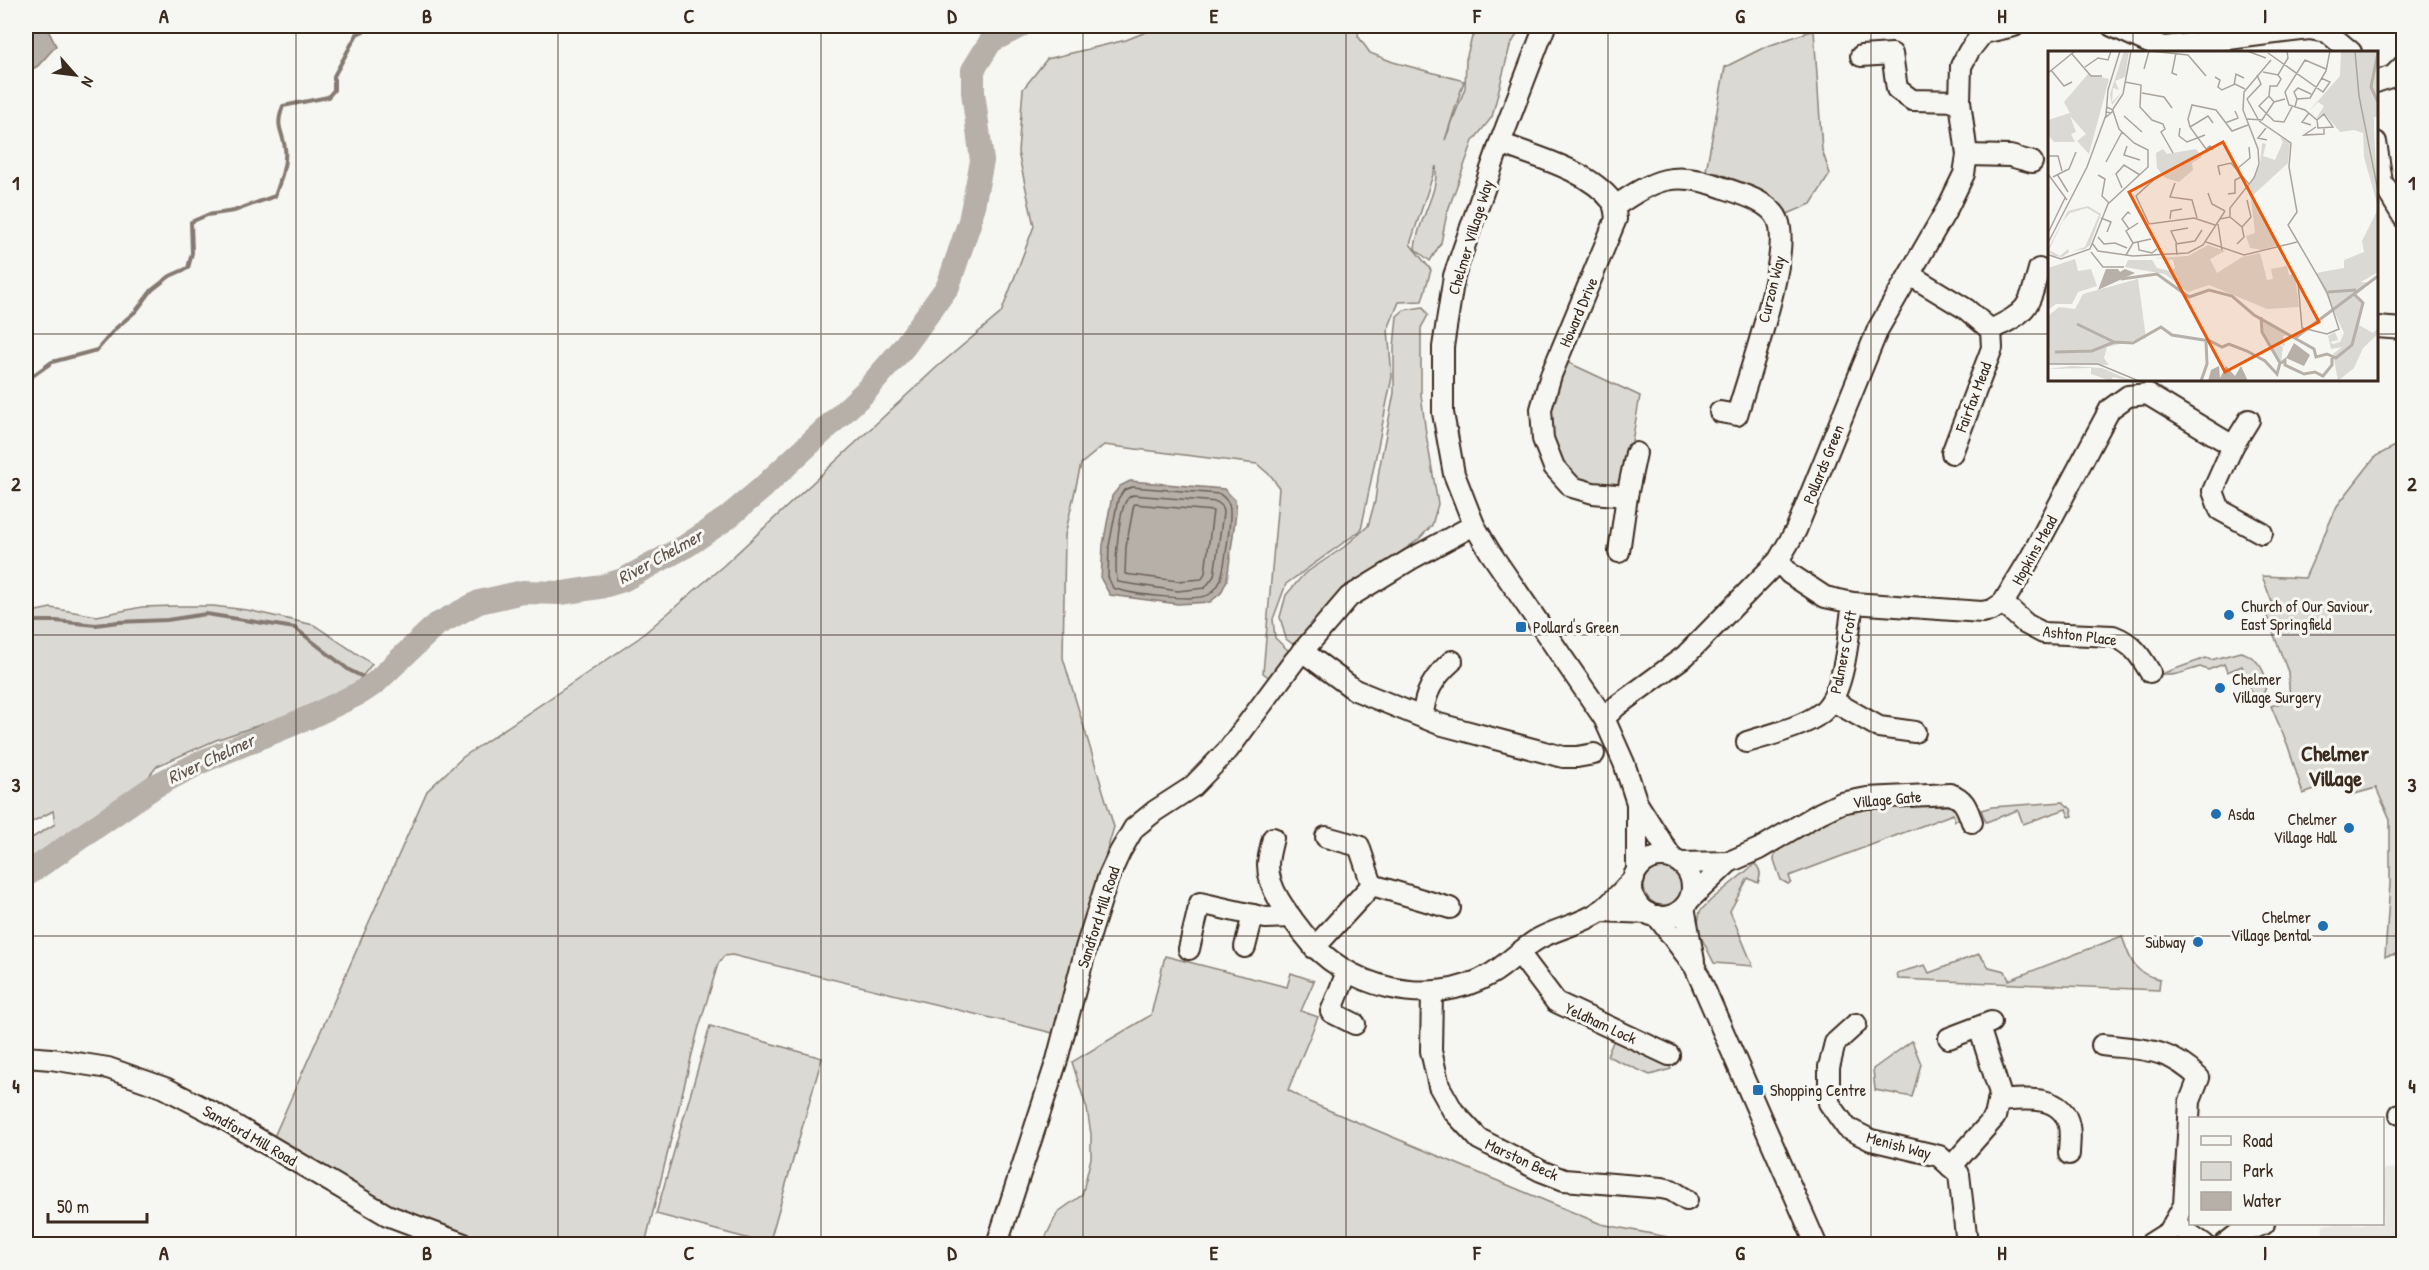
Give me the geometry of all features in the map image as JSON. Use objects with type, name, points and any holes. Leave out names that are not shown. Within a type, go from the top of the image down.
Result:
[{"type":"street","name":"Chelmer Village Way","points":[[1545,26],[1500,143],[1454,276],[1443,347],[1443,413],[1454,474],[1474,525],[1604,718],[1624,763],[1638,803],[1692,880],[1687,903],[1695,967]]},
{"type":"street","name":"Pollards Green","points":[[1604,718],[1684,656],[1778,561],[1796,530],[1878,329],[1958,189],[1964,174],[1967,155],[1960,101],[1961,66],[1983,33],[2014,26]]},
{"type":"street","points":[[2112,26],[2147,42],[2165,47],[2202,48],[2310,29],[2327,32],[2350,51]]},
{"type":"street","points":[[1861,56],[1892,54],[1897,89],[1912,100],[1960,101]]},
{"type":"street","points":[[2378,81],[2393,76],[2403,65]]},
{"type":"street","points":[[1500,143],[1569,169],[1593,184],[1613,202],[1614,207]]},
{"type":"street","points":[[1967,155],[2010,156],[2032,162]]},
{"type":"street","points":[[2378,155],[2382,182],[2403,218]]},
{"type":"street","name":"Curzon Way","points":[[1614,207],[1641,189],[1668,178],[1695,178],[1760,201],[1778,218],[1782,242],[1779,269],[1737,415],[1720,412]]},
{"type":"street","name":"Howard Drive","points":[[1614,207],[1616,219],[1551,375],[1541,409],[1543,439],[1554,467],[1572,487],[1593,493],[1627,496]]},
{"type":"street","points":[[1910,275],[1966,309],[1991,330],[2020,315],[2031,299],[2039,269]]},
{"type":"street","points":[[2378,327],[2403,329]]},
{"type":"street","name":"Fairfax Mead","points":[[1952,453],[1992,348],[1991,330]]},
{"type":"street","name":"Hopkins Mead","points":[[1778,561],[1790,574],[1825,597],[1853,603],[1982,612],[1992,610],[2003,603],[2031,557],[2110,409],[2140,387],[2147,394],[2233,446]]},
{"type":"street","points":[[2249,420],[2233,446],[2213,490],[2220,510],[2262,533]]},
{"type":"street","points":[[1619,552],[1636,453]]},
{"type":"street","name":"Sandford Mill Road","points":[[997,1245],[1057,1060],[1108,878],[1134,828],[1155,810],[1192,787],[1228,750],[1302,651],[1349,597],[1411,559],[1474,525]]},
{"type":"street","name":"Palmers Croft","points":[[1748,742],[1820,714],[1833,701],[1846,651],[1853,603]]},
{"type":"street","name":"Ashton Place","points":[[2003,603],[2026,624],[2043,633],[2114,636],[2123,639],[2140,654],[2151,672]]},
{"type":"street","points":[[1302,651],[1355,690],[1439,724],[1563,757],[1594,754]]},
{"type":"street","points":[[1423,717],[1426,696],[1436,675],[1452,661]]},
{"type":"street","name":"Palmers Croft","points":[[1833,701],[1879,727],[1915,732]]},
{"type":"street","name":"Village Gate","points":[[1687,903],[1729,862],[1759,849],[1841,803],[1867,798],[1950,794],[1965,802],[1972,822]]},
{"type":"street","name":"Chelmer Village Way","points":[[1638,803],[1635,898],[1640,907],[1652,914],[1695,967],[1816,1245]]},
{"type":"street","points":[[1326,837],[1359,846],[1372,885]]},
{"type":"street","points":[[1273,838],[1268,865],[1273,888],[1314,948],[1347,972],[1375,984],[1432,992],[1463,986],[1491,974],[1538,939],[1600,911],[1653,858],[1677,861]]},
{"type":"street","name":"Village Gate","points":[[1677,861],[1729,862]]},
{"type":"street","points":[[1372,885],[1450,908]]},
{"type":"street","points":[[1314,948],[1372,885]]},
{"type":"street","points":[[1189,949],[1200,903],[1266,918],[1291,917]]},
{"type":"street","points":[[1600,911],[1676,913],[1687,903]]},
{"type":"street","points":[[1245,947],[1253,915]]},
{"type":"street","name":"Yeldham Lock","points":[[1519,953],[1556,1002],[1670,1055]]},
{"type":"street","points":[[1347,972],[1330,1012],[1355,1024]]},
{"type":"street","name":"Marston Beck","points":[[1432,992],[1431,1051],[1439,1086],[1453,1111],[1479,1139],[1541,1171],[1564,1180],[1662,1188],[1671,1190],[1687,1200]]},
{"type":"street","name":"Menish Way","points":[[1856,1024],[1835,1043],[1828,1067],[1829,1103],[1847,1128],[1871,1140],[1939,1156],[1959,1174],[1967,1245]]},
{"type":"street","points":[[1949,1038],[1985,1024],[1992,1065],[2000,1093],[1995,1117],[1951,1167]]},
{"type":"street","points":[[2102,1045],[2161,1052],[2184,1063],[2199,1078],[2190,1101],[2189,1117]]},
{"type":"street","name":"Sandford Mill Road","points":[[26,1057],[108,1068],[165,1088],[219,1116],[387,1215],[464,1245]]},
{"type":"street","points":[[1998,1101],[2046,1100],[2060,1109],[2070,1125],[2069,1154]]},
{"type":"street","points":[[2150,1245],[2169,1232],[2184,1205],[2189,1118]]},
{"type":"street","points":[[2174,1224],[2204,1245]]},
{"type":"street","points":[[2225,1245],[2239,1233],[2261,1225]]},
{"type":"shaded area","points":[[2403,1168],[2403,1244],[2322,1244],[2323,1225],[2384,1225],[2384,1169]]},
{"type":"green space","points":[[1161,26],[1359,26],[1358,36],[1370,53],[1393,62],[1464,81],[1445,140],[1465,88],[1466,59],[1472,37],[1489,26],[1522,26],[1510,46],[1492,117],[1473,141],[1447,213],[1441,243],[1430,261],[1415,249],[1434,187],[1436,166],[1410,244],[1431,270],[1422,301],[1399,302],[1388,329],[1392,377],[1361,530],[1286,584],[1273,619],[1275,638],[1291,653],[1271,679],[1263,673],[1279,488],[1272,477],[1257,464],[1104,445],[1081,464],[1065,535],[1063,658],[1114,827],[1053,1033],[732,955],[724,956],[718,964],[698,1030],[645,1244],[448,1244],[269,1148],[427,791],[463,757],[639,638],[723,566],[937,367],[1001,313],[1034,226],[1018,152],[1023,89],[1047,59],[1126,40]]},
{"type":"green space","points":[[1814,30],[1822,150],[1830,174],[1811,204],[1785,215],[1763,191],[1718,173],[1705,176],[1725,67],[1765,47]]},
{"type":"green space","points":[[1423,307],[1428,315],[1421,328],[1421,394],[1438,504],[1432,525],[1419,539],[1333,606],[1294,645],[1286,639],[1280,617],[1286,595],[1304,574],[1344,547],[1368,526],[1375,501],[1394,393],[1397,316],[1404,310]]},
{"type":"green space","points":[[1567,362],[1640,396],[1627,470],[1620,490],[1580,481],[1569,472],[1555,447],[1550,420],[1551,405],[1556,386]]},
{"type":"green space","points":[[2403,442],[2404,953],[2385,956],[2390,884],[2390,819],[2376,788],[2351,795],[2346,779],[2303,794],[2288,746],[2271,706],[2290,700],[2288,672],[2266,614],[2275,610],[2262,576],[2305,578],[2337,506],[2376,456]]},
{"type":"green space","points":[[213,606],[247,610],[314,625],[372,664],[348,694],[216,740],[157,766],[147,779],[121,801],[92,820],[42,859],[29,858],[30,839],[55,824],[53,811],[26,825],[26,613],[51,608],[97,616],[142,607]]},
{"type":"green space","points":[[2240,652],[2255,660],[2264,674],[2265,690],[2254,702],[2242,666],[2227,672],[2224,664],[2208,670],[2200,667],[2175,674],[2161,674],[2206,658],[2211,660]]},
{"type":"green space","points":[[2063,802],[2071,809],[2073,816],[2069,817],[2066,809],[2023,824],[2018,810],[1986,822],[1981,810],[1992,807]]},
{"type":"green space","points":[[1878,806],[1949,806],[1955,809],[1959,819],[1955,821],[1953,814],[1789,876],[1791,882],[1788,884],[1781,880],[1774,860],[1775,852],[1823,822],[1848,812]]},
{"type":"green space","points":[[1755,864],[1760,873],[1758,883],[1748,878],[1730,911],[1753,966],[1714,963],[1697,929],[1700,911]]},
{"type":"green space","points":[[1663,867],[1676,873],[1682,886],[1676,899],[1663,905],[1650,899],[1644,886],[1650,873]]},
{"type":"green space","points":[[2122,936],[2130,958],[2138,969],[2151,977],[2160,979],[2159,990],[1898,979],[1897,973],[1925,965],[1929,973],[1979,954],[1989,967],[2005,971],[2009,980]]},
{"type":"green space","points":[[1165,956],[1287,987],[1291,973],[1314,981],[1301,1011],[1318,1017],[1288,1090],[1309,1102],[1601,1224],[1667,1237],[1669,1243],[1045,1244],[1046,1236],[1058,1212],[1082,1195],[1091,1158],[1091,1134],[1087,1109],[1072,1062],[1151,1015]]},
{"type":"green space","points":[[710,1026],[822,1058],[769,1244],[656,1214]]},
{"type":"green space","points":[[1615,1037],[1667,1060],[1671,1069],[1650,1075],[1607,1056]]},
{"type":"green space","points":[[1912,1041],[1921,1064],[1912,1097],[1875,1090],[1873,1069]]},
{"type":"water","points":[[26,26],[46,26],[56,46],[38,66],[26,73]]},
{"type":"water","points":[[1130,481],[1224,489],[1235,500],[1236,513],[1227,580],[1221,593],[1210,602],[1178,604],[1110,595],[1101,579],[1103,545],[1112,496],[1120,486]]},
{"type":"waterway","points":[[26,387],[31,377],[52,362],[97,350],[116,328],[136,311],[152,290],[170,276],[188,268],[192,253],[191,222],[207,215],[234,211],[275,196],[285,160],[285,148],[279,124],[283,106],[328,97],[334,90],[334,76],[357,34],[375,26]]},
{"type":"waterway","name":"River Chelmer","points":[[26,875],[155,786],[201,762],[310,717],[360,693],[375,683],[436,625],[479,602],[523,592],[562,593],[600,587],[623,580],[686,546],[727,518],[759,491],[864,393],[904,347],[948,286],[970,221],[982,161],[973,92],[973,70],[991,41],[1020,26]]},
{"type":"waterway","points":[[26,621],[96,625],[167,620],[206,614],[295,628],[349,670],[375,683]]},
{"type":"place","name":"Church of Our Saviour, East Springfield","points":[[2229,615]]},
{"type":"place","name":"Pollard's Green","points":[[1521,627]]},
{"type":"place","name":"Chelmer Village Surgery","points":[[2220,688]]},
{"type":"place","name":"Asda","points":[[2216,814]]},
{"type":"place","name":"Chelmer Village Hall","points":[[2349,828]]},
{"type":"place","name":"Chelmer Village Dental","points":[[2323,926]]},
{"type":"place","name":"Subway","points":[[2198,942]]},
{"type":"place","name":"Shopping Centre","points":[[1758,1090]]},
{"type":"district","name":"Chelmer Village","points":[[2335,766]]}]
